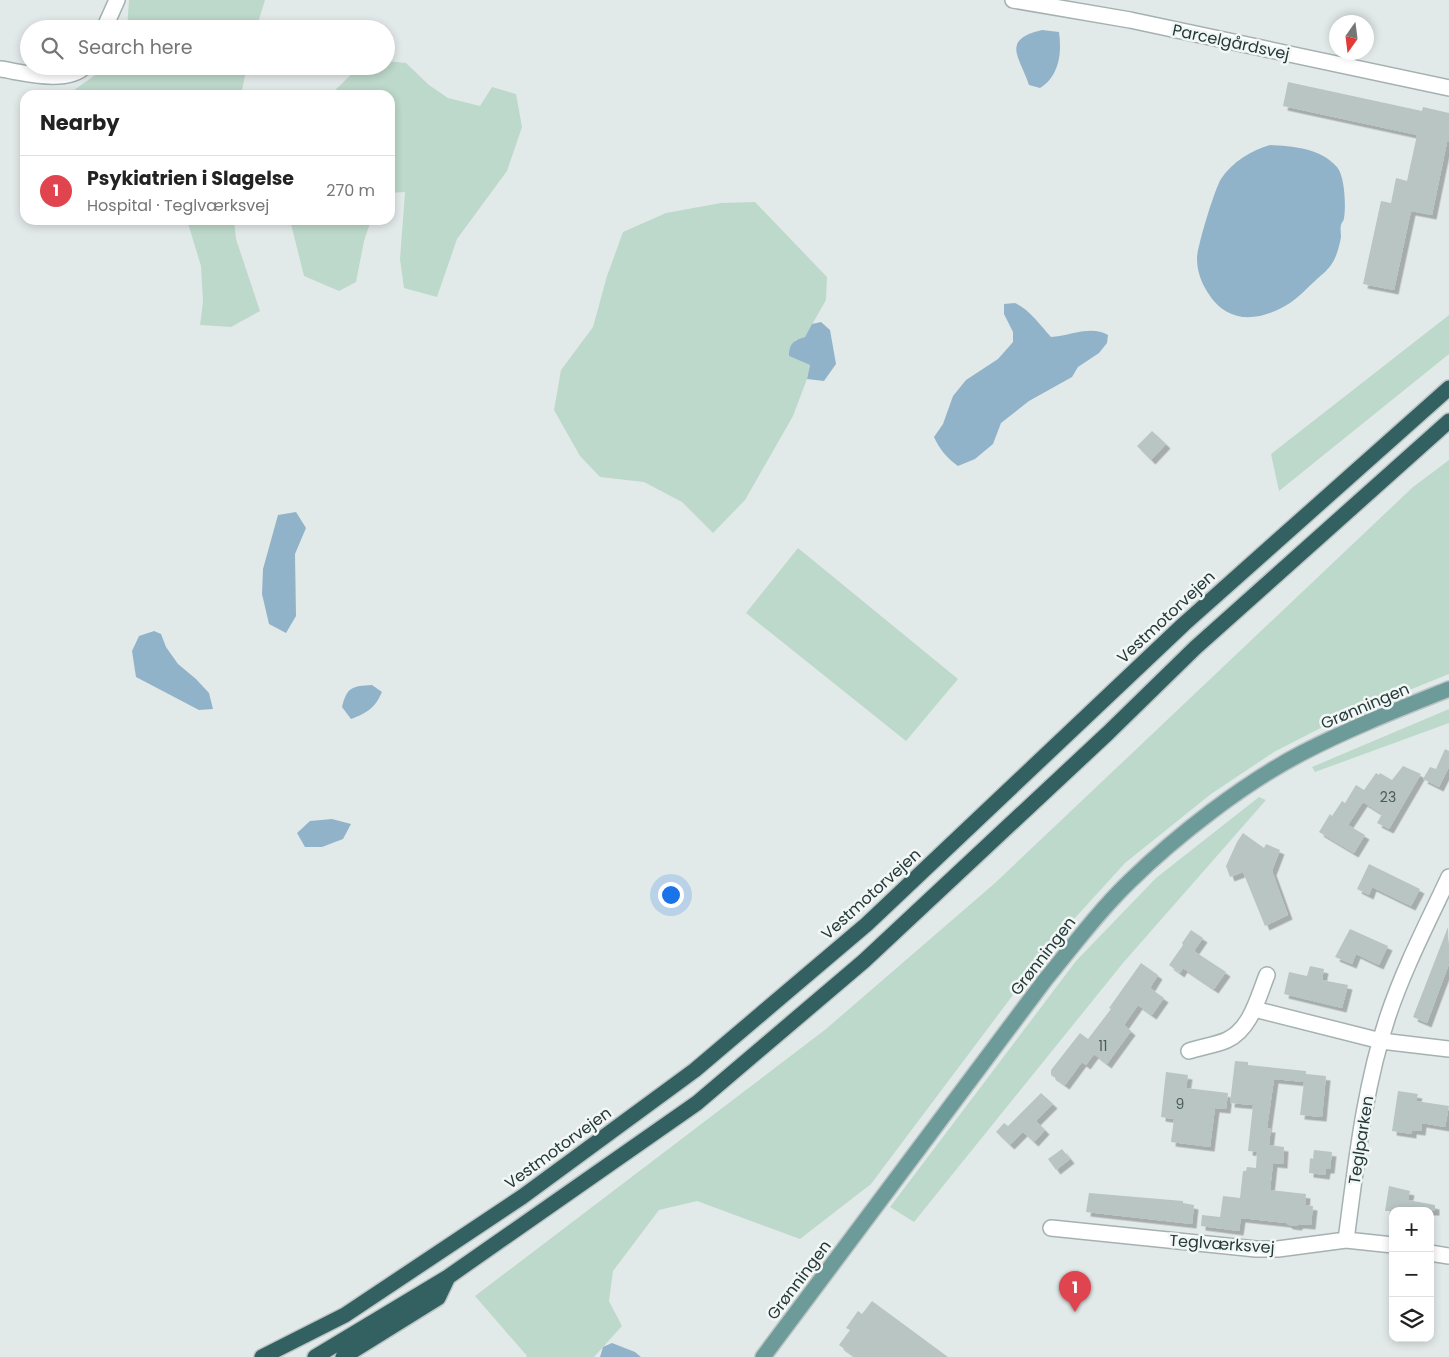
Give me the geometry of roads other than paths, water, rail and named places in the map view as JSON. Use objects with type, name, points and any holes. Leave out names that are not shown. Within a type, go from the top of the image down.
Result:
[{"type":"highway","name":"Vestmotorvejen","points":[[262,1357],[353,1309],[522,1197],[695,1070],[867,924],[1184,624],[1449,388]]},
{"type":"highway","points":[[315,1357],[448,1277],[697,1103],[864,961],[1108,733],[1195,648],[1449,421]]},
{"type":"highway","points":[[343,1357],[438,1298],[448,1277]]},
{"type":"main road","name":"Grønningen","points":[[763,1357],[1045,980],[1080,936],[1128,882],[1177,839],[1238,792],[1301,754],[1364,723],[1449,690]]},
{"type":"street","points":[[108,20],[117,0]]},
{"type":"street","name":"Parcelgårdsvej","points":[[1012,0],[1130,20],[1449,88]]},
{"type":"street","points":[[0,69],[20,72]]},
{"type":"street","points":[[43,75],[67,75]]},
{"type":"street","name":"Teglparken","points":[[1346,1240],[1362,1127],[1388,1015],[1449,876]]},
{"type":"street","points":[[1189,1051],[1228,1040],[1241,1029],[1254,1010],[1267,975]]},
{"type":"street","points":[[1254,1010],[1381,1041],[1449,1049]]},
{"type":"street","name":"Teglværksvej","points":[[1051,1228],[1256,1249],[1278,1249],[1346,1240],[1389,1245]]},
{"type":"street","points":[[1434,1253],[1449,1256]]},
{"type":"water","points":[[1042,30],[1059,32],[1060,48],[1055,71],[1040,88],[1029,85],[1016,51],[1017,44],[1021,39]]},
{"type":"water","points":[[1270,145],[1306,149],[1323,156],[1337,167],[1343,184],[1345,199],[1344,218],[1341,225],[1338,251],[1333,262],[1325,271],[1290,303],[1267,314],[1245,317],[1225,311],[1216,303],[1201,281],[1197,258],[1203,231],[1221,179],[1231,167],[1243,158],[1256,150]]},
{"type":"water","points":[[1015,303],[1030,314],[1051,337],[1095,331],[1108,335],[1107,343],[1099,353],[1078,367],[1072,377],[1029,401],[1001,423],[993,444],[975,459],[958,466],[944,453],[934,437],[943,424],[953,396],[966,380],[998,359],[1013,342],[1013,332],[1004,314],[1004,304]]},
{"type":"water","points":[[821,322],[830,330],[836,364],[824,381],[807,379],[810,365],[789,356],[792,343],[805,337],[812,324]]},
{"type":"water","points":[[296,512],[306,528],[295,554],[296,616],[286,633],[269,624],[262,594],[263,569],[278,515]]},
{"type":"water","points":[[154,631],[161,634],[166,647],[178,664],[209,693],[213,709],[199,710],[136,677],[132,651],[139,636]]},
{"type":"water","points":[[372,685],[382,692],[379,698],[370,709],[351,719],[342,707],[346,695],[355,687]]},
{"type":"water","points":[[332,819],[351,824],[343,839],[322,847],[305,847],[297,833],[310,821]]},
{"type":"water","points":[[612,1343],[635,1352],[641,1357],[600,1357],[603,1347]]},
{"type":"place","name":"Psykiatrien i Slagelse","points":[[1075,1312]]}]
